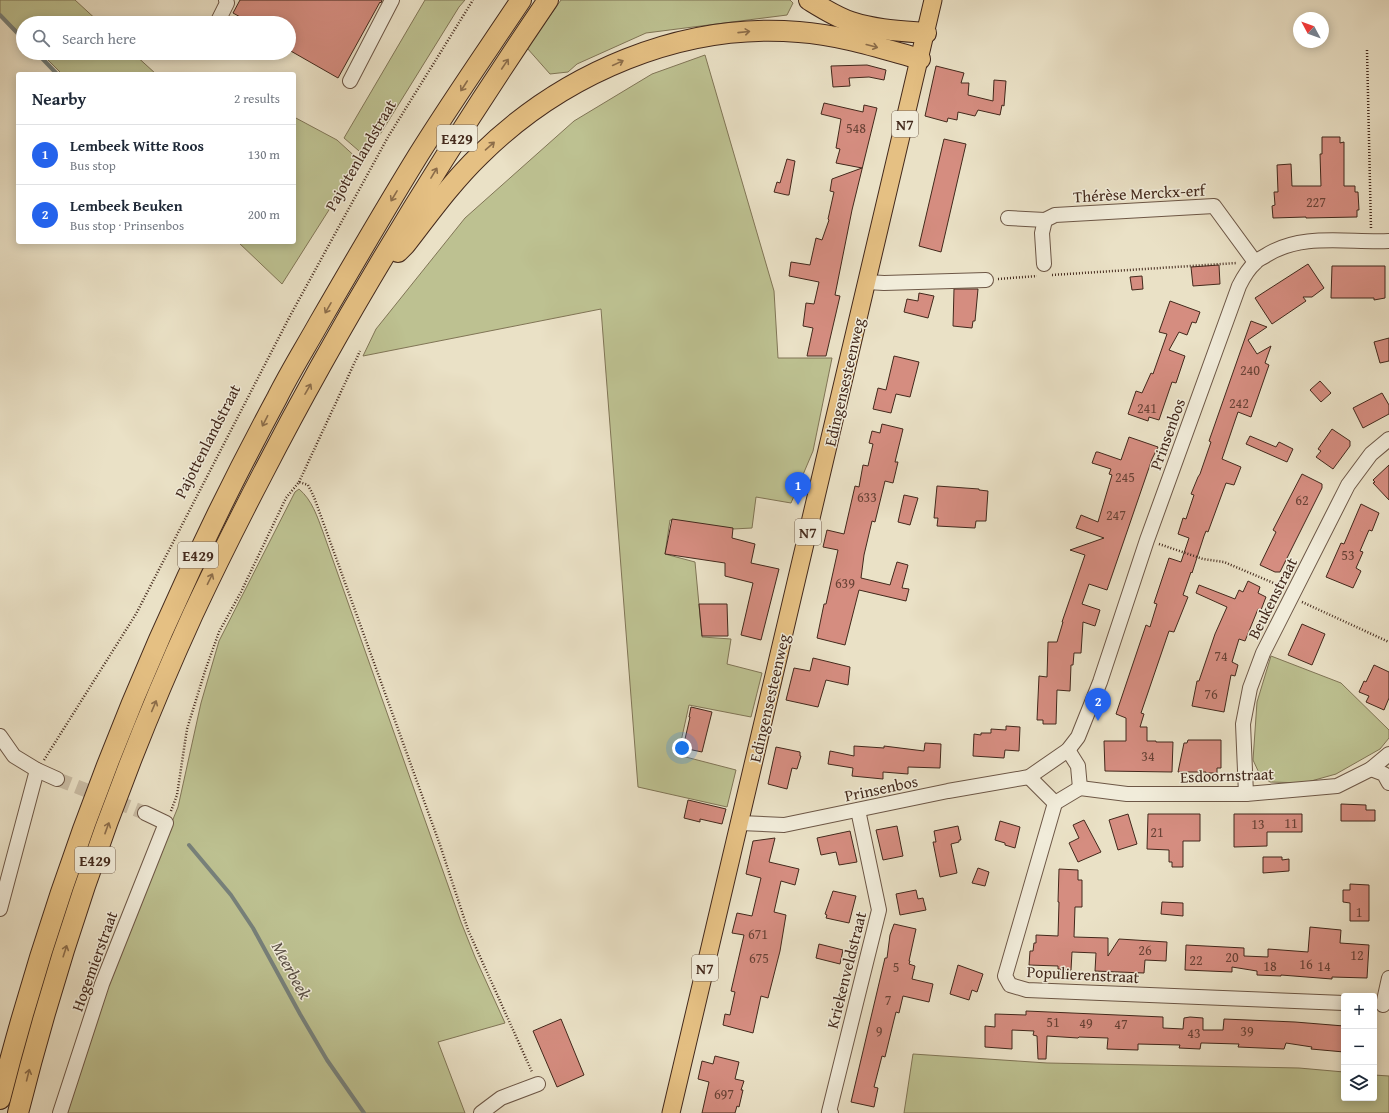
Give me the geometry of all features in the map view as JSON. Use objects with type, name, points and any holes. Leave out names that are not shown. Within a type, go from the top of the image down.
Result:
[{"type":"highway","name":"E429","points":[[0,1099],[14,1044],[74,855],[131,707],[175,605],[218,513],[277,397],[352,265],[420,152],[521,0]]},
{"type":"highway","name":"E429","points":[[18,1113],[59,969],[92,866],[148,720],[193,614],[237,523],[296,409],[371,278],[441,162],[548,0]]},
{"type":"highway","points":[[809,0],[851,22],[885,29],[926,33]]},
{"type":"highway","points":[[371,278],[405,245],[443,196],[480,155],[517,122],[548,100],[583,79],[629,58],[661,46],[708,36],[758,31],[799,32],[844,38],[920,59]]},
{"type":"main road","name":"Edingensesteenweg","points":[[671,1113],[933,0]]},
{"type":"street","points":[[220,16],[227,3],[226,0]]},
{"type":"street","points":[[350,81],[392,0]]},
{"type":"street","name":"Thérèse Merckx-erf","points":[[1008,218],[1046,220],[1055,215],[1214,206],[1255,262]]},
{"type":"street","points":[[1042,272],[1042,233],[1046,220]]},
{"type":"street","name":"Prinsenbos","points":[[740,823],[784,825],[955,790],[1028,777],[1068,750],[1078,737],[1100,682],[1147,540],[1239,286],[1255,262],[1283,247],[1315,241],[1371,242],[1389,240]]},
{"type":"street","points":[[867,282],[884,283],[986,280]]},
{"type":"street","name":"Beukenstraat","points":[[1246,794],[1243,724],[1250,688],[1263,653],[1348,485],[1371,454],[1389,439]]},
{"type":"street","points":[[0,736],[14,756],[37,770],[57,779]]},
{"type":"street","points":[[1028,777],[1055,803],[1080,788],[1078,766],[1068,750]]},
{"type":"street","name":"Esdoornstraat","points":[[1080,788],[1127,794],[1246,794],[1337,786],[1372,769],[1389,754]]},
{"type":"street","points":[[1372,769],[1384,774],[1389,783]]},
{"type":"street","points":[[0,909],[37,770]]},
{"type":"street","name":"Populierenstraat","points":[[1055,803],[1006,976],[1010,985],[1027,990],[1341,1003]]},
{"type":"street","name":"Kriekenveldstraat","points":[[831,1113],[829,1112],[879,910],[858,810]]},
{"type":"street","points":[[145,813],[166,823]]},
{"type":"street","name":"Hogemierstraat","points":[[60,1113],[102,984],[166,823]]},
{"type":"street","points":[[1382,1005],[1389,978]]},
{"type":"street","points":[[481,1113],[501,1098],[538,1084]]},
{"type":"path","name":"Pajottenlandstraat","points":[[37,770],[136,614],[290,316],[388,137],[472,0]]},
{"type":"path","points":[[1367,50],[1371,242]]},
{"type":"path","points":[[986,280],[1042,272],[1255,262]]},
{"type":"path","points":[[166,823],[177,795],[187,729],[219,632],[241,592],[286,498],[299,482],[360,351]]},
{"type":"path","points":[[299,482],[308,485],[314,497],[440,845],[468,930],[538,1084]]},
{"type":"path","points":[[1147,540],[1203,559],[1224,562],[1389,642]]},
{"type":"green space","points":[[0,0],[75,0],[92,16],[16,16],[16,29],[0,14]]},
{"type":"green space","points":[[425,0],[465,0],[459,7],[366,157],[344,138]]},
{"type":"green space","points":[[561,0],[790,0],[793,3],[787,15],[646,33],[577,64],[568,72],[550,74],[527,48]]},
{"type":"green space","points":[[705,55],[774,291],[778,358],[832,358],[813,451],[791,503],[756,497],[752,528],[733,529],[670,520],[665,554],[695,562],[702,637],[731,639],[727,664],[762,673],[751,717],[689,705],[678,755],[736,770],[727,807],[638,787],[601,309],[363,356],[376,329],[465,218],[574,121],[652,74]]},
{"type":"green space","points":[[48,60],[141,60],[154,72],[60,72]]},
{"type":"green space","points":[[296,118],[337,140],[360,161],[282,284],[240,244],[296,244]]},
{"type":"green space","points":[[299,489],[311,503],[319,520],[461,922],[505,1023],[438,1042],[465,1113],[67,1113],[113,967],[178,807],[201,703],[219,641],[295,492]]},
{"type":"green space","points":[[1271,656],[1341,683],[1389,730],[1389,738],[1380,749],[1336,774],[1304,783],[1270,782],[1260,775],[1253,760],[1257,702]]},
{"type":"green space","points":[[913,1054],[1047,1063],[1299,1068],[1341,1072],[1341,1101],[1377,1101],[1377,1075],[1389,1076],[1389,1113],[904,1113]]},
{"type":"building","points":[[240,0],[382,0],[338,78],[296,54],[296,16],[238,16],[233,13]]},
{"type":"building","points":[[867,65],[886,70],[884,80],[869,77],[849,78],[850,86],[833,87],[831,66]]},
{"type":"building","points":[[936,66],[964,73],[961,83],[969,83],[968,95],[993,101],[994,80],[1006,81],[1004,106],[1002,105],[1000,115],[978,110],[975,116],[958,112],[957,120],[948,118],[947,122],[925,116]]},
{"type":"building","points":[[824,103],[863,112],[864,105],[877,108],[852,210],[835,295],[840,296],[826,356],[807,356],[813,328],[803,326],[806,303],[814,304],[819,282],[789,276],[791,262],[810,265],[816,238],[822,240],[829,220],[834,192],[830,191],[832,179],[862,168],[836,163],[840,149],[836,148],[841,119],[821,114]]},
{"type":"building","points":[[1322,137],[1340,137],[1340,143],[1344,142],[1344,186],[1355,186],[1355,192],[1358,192],[1359,210],[1357,210],[1357,217],[1273,218],[1272,206],[1275,205],[1274,192],[1278,192],[1277,165],[1291,164],[1292,186],[1321,186],[1320,154],[1322,154]]},
{"type":"building","points":[[944,139],[966,144],[941,252],[919,246]]},
{"type":"building","points":[[787,159],[795,161],[789,195],[774,192],[777,182],[780,183]]},
{"type":"building","points":[[1308,264],[1324,288],[1312,297],[1303,297],[1306,301],[1272,324],[1255,298]]},
{"type":"building","points":[[1219,265],[1220,284],[1193,286],[1191,267]]},
{"type":"building","points":[[1332,266],[1385,266],[1385,298],[1374,300],[1374,298],[1331,298]]},
{"type":"building","points":[[1142,276],[1143,289],[1132,290],[1130,277]]},
{"type":"building","points":[[954,289],[978,289],[975,321],[973,321],[972,328],[953,326]]},
{"type":"building","points":[[919,293],[934,296],[928,318],[904,312],[907,299],[918,301]]},
{"type":"building","points":[[1170,301],[1200,312],[1196,323],[1192,322],[1187,335],[1179,332],[1169,350],[1185,356],[1176,383],[1172,382],[1159,420],[1149,417],[1148,421],[1128,414],[1136,391],[1142,393],[1151,373],[1153,374],[1167,334],[1159,332]]},
{"type":"building","points":[[1251,321],[1267,327],[1248,340],[1257,354],[1271,346],[1265,363],[1269,365],[1251,417],[1238,412],[1222,459],[1241,467],[1234,485],[1226,483],[1208,532],[1206,531],[1183,595],[1188,597],[1174,632],[1169,631],[1141,713],[1144,714],[1140,727],[1147,727],[1147,741],[1173,742],[1172,772],[1105,771],[1104,741],[1126,741],[1126,718],[1116,714],[1146,625],[1150,627],[1157,604],[1154,603],[1169,558],[1181,562],[1189,538],[1178,534],[1183,518],[1186,519],[1194,495],[1191,494],[1200,474],[1211,442],[1209,441]]},
{"type":"building","points":[[1389,338],[1389,361],[1380,363],[1374,342]]},
{"type":"building","points":[[894,356],[919,362],[910,397],[896,394],[891,413],[873,409],[878,388],[886,390]]},
{"type":"building","points":[[1320,381],[1331,393],[1321,402],[1310,390]]},
{"type":"building","points":[[1382,393],[1389,405],[1389,414],[1363,428],[1353,408]]},
{"type":"building","points":[[882,424],[903,429],[895,462],[898,462],[893,483],[885,481],[875,522],[872,521],[864,555],[861,578],[890,585],[897,562],[908,565],[902,588],[909,589],[906,601],[859,590],[845,645],[817,638],[838,550],[823,547],[827,530],[844,534],[855,486],[859,487],[863,465],[868,466],[873,444],[869,443],[872,431],[880,433]]},
{"type":"building","points":[[1332,429],[1350,441],[1350,446],[1333,469],[1316,457],[1321,451],[1318,449]]},
{"type":"building","points":[[1250,436],[1276,447],[1279,442],[1293,449],[1287,462],[1246,444]]},
{"type":"building","points":[[1129,437],[1158,447],[1152,459],[1107,590],[1089,584],[1082,604],[1100,610],[1095,626],[1083,622],[1081,653],[1074,653],[1073,665],[1071,665],[1070,691],[1057,690],[1056,724],[1043,724],[1043,720],[1037,720],[1039,676],[1047,677],[1048,642],[1057,642],[1062,622],[1085,555],[1070,550],[1104,538],[1076,528],[1081,515],[1098,522],[1112,475],[1109,474],[1111,469],[1092,463],[1096,452],[1121,460]]},
{"type":"building","points":[[1389,465],[1389,500],[1373,483],[1375,482],[1373,480]]},
{"type":"building","points":[[1302,474],[1322,484],[1322,488],[1280,572],[1275,572],[1260,565],[1276,532],[1273,530]]},
{"type":"building","points":[[937,486],[988,491],[986,521],[976,521],[975,528],[937,526],[938,518],[934,518]]},
{"type":"building","points":[[904,495],[918,498],[910,525],[898,522]]},
{"type":"building","points":[[1361,504],[1379,513],[1372,531],[1369,530],[1360,551],[1363,552],[1356,568],[1361,571],[1353,588],[1326,577],[1341,543],[1344,544]]},
{"type":"building","points":[[672,519],[733,528],[732,538],[755,544],[751,563],[779,569],[761,640],[741,635],[753,583],[725,576],[725,563],[665,554]]},
{"type":"building","points":[[1248,581],[1260,587],[1258,593],[1266,597],[1261,610],[1258,609],[1245,641],[1239,639],[1232,662],[1238,665],[1235,676],[1231,675],[1224,712],[1192,706],[1197,681],[1199,681],[1215,634],[1227,607],[1196,593],[1199,585],[1235,599],[1239,590],[1243,592]]},
{"type":"building","points":[[699,604],[727,604],[728,636],[702,636]]},
{"type":"building","points":[[1302,624],[1325,634],[1312,665],[1288,655]]},
{"type":"building","points":[[813,658],[850,667],[848,685],[826,680],[818,707],[786,700],[794,668],[810,671]]},
{"type":"building","points":[[1374,665],[1389,672],[1389,698],[1384,710],[1366,702],[1369,696],[1359,692],[1364,681],[1366,682]]},
{"type":"building","points":[[691,707],[712,712],[702,752],[683,748]]},
{"type":"building","points":[[1006,726],[1020,727],[1019,751],[1005,750],[1004,758],[973,756],[974,734],[981,735],[981,733],[991,733],[991,729],[1006,730]]},
{"type":"building","points":[[1188,740],[1221,740],[1221,768],[1217,768],[1217,773],[1178,772],[1184,743],[1187,743]]},
{"type":"building","points":[[925,743],[941,744],[940,768],[908,767],[908,774],[883,772],[883,779],[852,776],[853,768],[828,764],[830,751],[854,756],[854,746],[884,748],[884,746],[924,751]]},
{"type":"building","points":[[776,747],[800,752],[801,756],[797,769],[792,768],[787,789],[768,784]]},
{"type":"building","points":[[688,800],[726,809],[722,824],[700,819],[700,822],[684,818]]},
{"type":"building","points":[[1341,804],[1366,805],[1366,810],[1375,810],[1375,821],[1341,821]]},
{"type":"building","points":[[1128,814],[1137,844],[1118,850],[1109,820]]},
{"type":"building","points":[[1148,814],[1200,814],[1200,841],[1183,841],[1183,867],[1172,867],[1172,862],[1169,862],[1169,850],[1147,849]]},
{"type":"building","points":[[1234,814],[1302,814],[1302,832],[1267,832],[1267,846],[1234,847]]},
{"type":"building","points":[[1084,820],[1101,852],[1078,862],[1069,843],[1079,838],[1073,825]]},
{"type":"building","points":[[1000,821],[1020,827],[1015,848],[995,840]]},
{"type":"building","points":[[897,826],[903,856],[883,860],[876,830]]},
{"type":"building","points":[[958,826],[961,840],[951,844],[957,873],[940,877],[933,842],[936,842],[934,831]]},
{"type":"building","points":[[850,831],[857,862],[839,865],[836,852],[821,855],[817,838]]},
{"type":"building","points":[[775,838],[769,862],[799,869],[795,885],[781,881],[774,912],[786,915],[780,951],[768,998],[761,996],[753,1033],[723,1025],[725,1014],[730,1015],[735,992],[731,991],[744,935],[732,933],[737,913],[752,916],[761,878],[746,874],[753,841]]},
{"type":"building","points":[[1263,857],[1282,857],[1282,860],[1289,859],[1289,871],[1263,873]]},
{"type":"building","points":[[978,868],[989,872],[985,886],[972,883]]},
{"type":"building","points":[[1059,869],[1078,870],[1078,880],[1082,880],[1082,907],[1075,907],[1074,937],[1108,938],[1108,956],[1119,939],[1167,942],[1166,961],[1145,960],[1144,973],[1095,971],[1096,953],[1072,952],[1071,970],[1058,969],[1058,966],[1029,965],[1030,951],[1033,951],[1034,943],[1036,943],[1036,935],[1058,936]]},
{"type":"building","points":[[1350,884],[1369,885],[1369,921],[1350,921],[1350,903],[1343,902],[1343,890],[1350,890]]},
{"type":"building","points":[[916,890],[918,899],[923,898],[926,910],[900,915],[896,894]]},
{"type":"building","points":[[833,891],[856,896],[849,923],[826,918],[827,915],[825,914]]},
{"type":"building","points":[[1162,902],[1183,903],[1183,916],[1161,914]]},
{"type":"building","points":[[894,924],[916,929],[909,961],[909,964],[915,966],[912,979],[933,984],[929,1002],[903,996],[899,1013],[896,1012],[885,1057],[882,1056],[874,1087],[878,1088],[874,1107],[851,1102],[885,958],[887,958],[890,935]]},
{"type":"building","points":[[1310,927],[1341,930],[1340,943],[1369,945],[1367,978],[1332,977],[1332,979],[1281,975],[1257,975],[1257,971],[1232,967],[1232,972],[1185,970],[1186,945],[1244,948],[1244,956],[1268,957],[1268,949],[1308,952]]},
{"type":"building","points":[[819,944],[843,950],[840,964],[816,958]]},
{"type":"building","points":[[958,965],[983,974],[977,992],[972,990],[969,1000],[950,994]]},
{"type":"building","points":[[1026,1011],[1163,1017],[1163,1028],[1183,1029],[1184,1018],[1203,1018],[1203,1030],[1223,1030],[1224,1019],[1341,1026],[1341,1052],[1311,1049],[1312,1047],[1286,1043],[1284,1049],[1238,1047],[1239,1044],[1201,1043],[1200,1049],[1179,1048],[1180,1045],[1138,1044],[1138,1050],[1107,1049],[1108,1038],[1047,1036],[1046,1059],[1038,1059],[1037,1036],[1033,1035],[1034,1031],[1012,1030],[1012,1049],[985,1047],[985,1026],[995,1027],[995,1014],[1026,1015]]},
{"type":"building","points":[[561,1019],[584,1075],[557,1087],[533,1031]]},
{"type":"building","points":[[715,1056],[739,1062],[735,1079],[744,1081],[741,1090],[743,1090],[739,1107],[737,1106],[735,1113],[702,1113],[709,1082],[698,1079],[702,1061],[713,1064]]},
{"type":"waterway","points":[[0,15],[16,32]]},
{"type":"waterway","points":[[44,60],[55,72]]},
{"type":"waterway","name":"Meerbeek","points":[[189,845],[231,895],[253,928],[327,1060],[364,1113]]},
{"type":"tunnel","points":[[57,779],[145,813]]},
{"type":"place","name":"Lembeek Witte Roos","points":[[798,505]]},
{"type":"place","name":"Lembeek Beuken","points":[[1098,721]]}]
